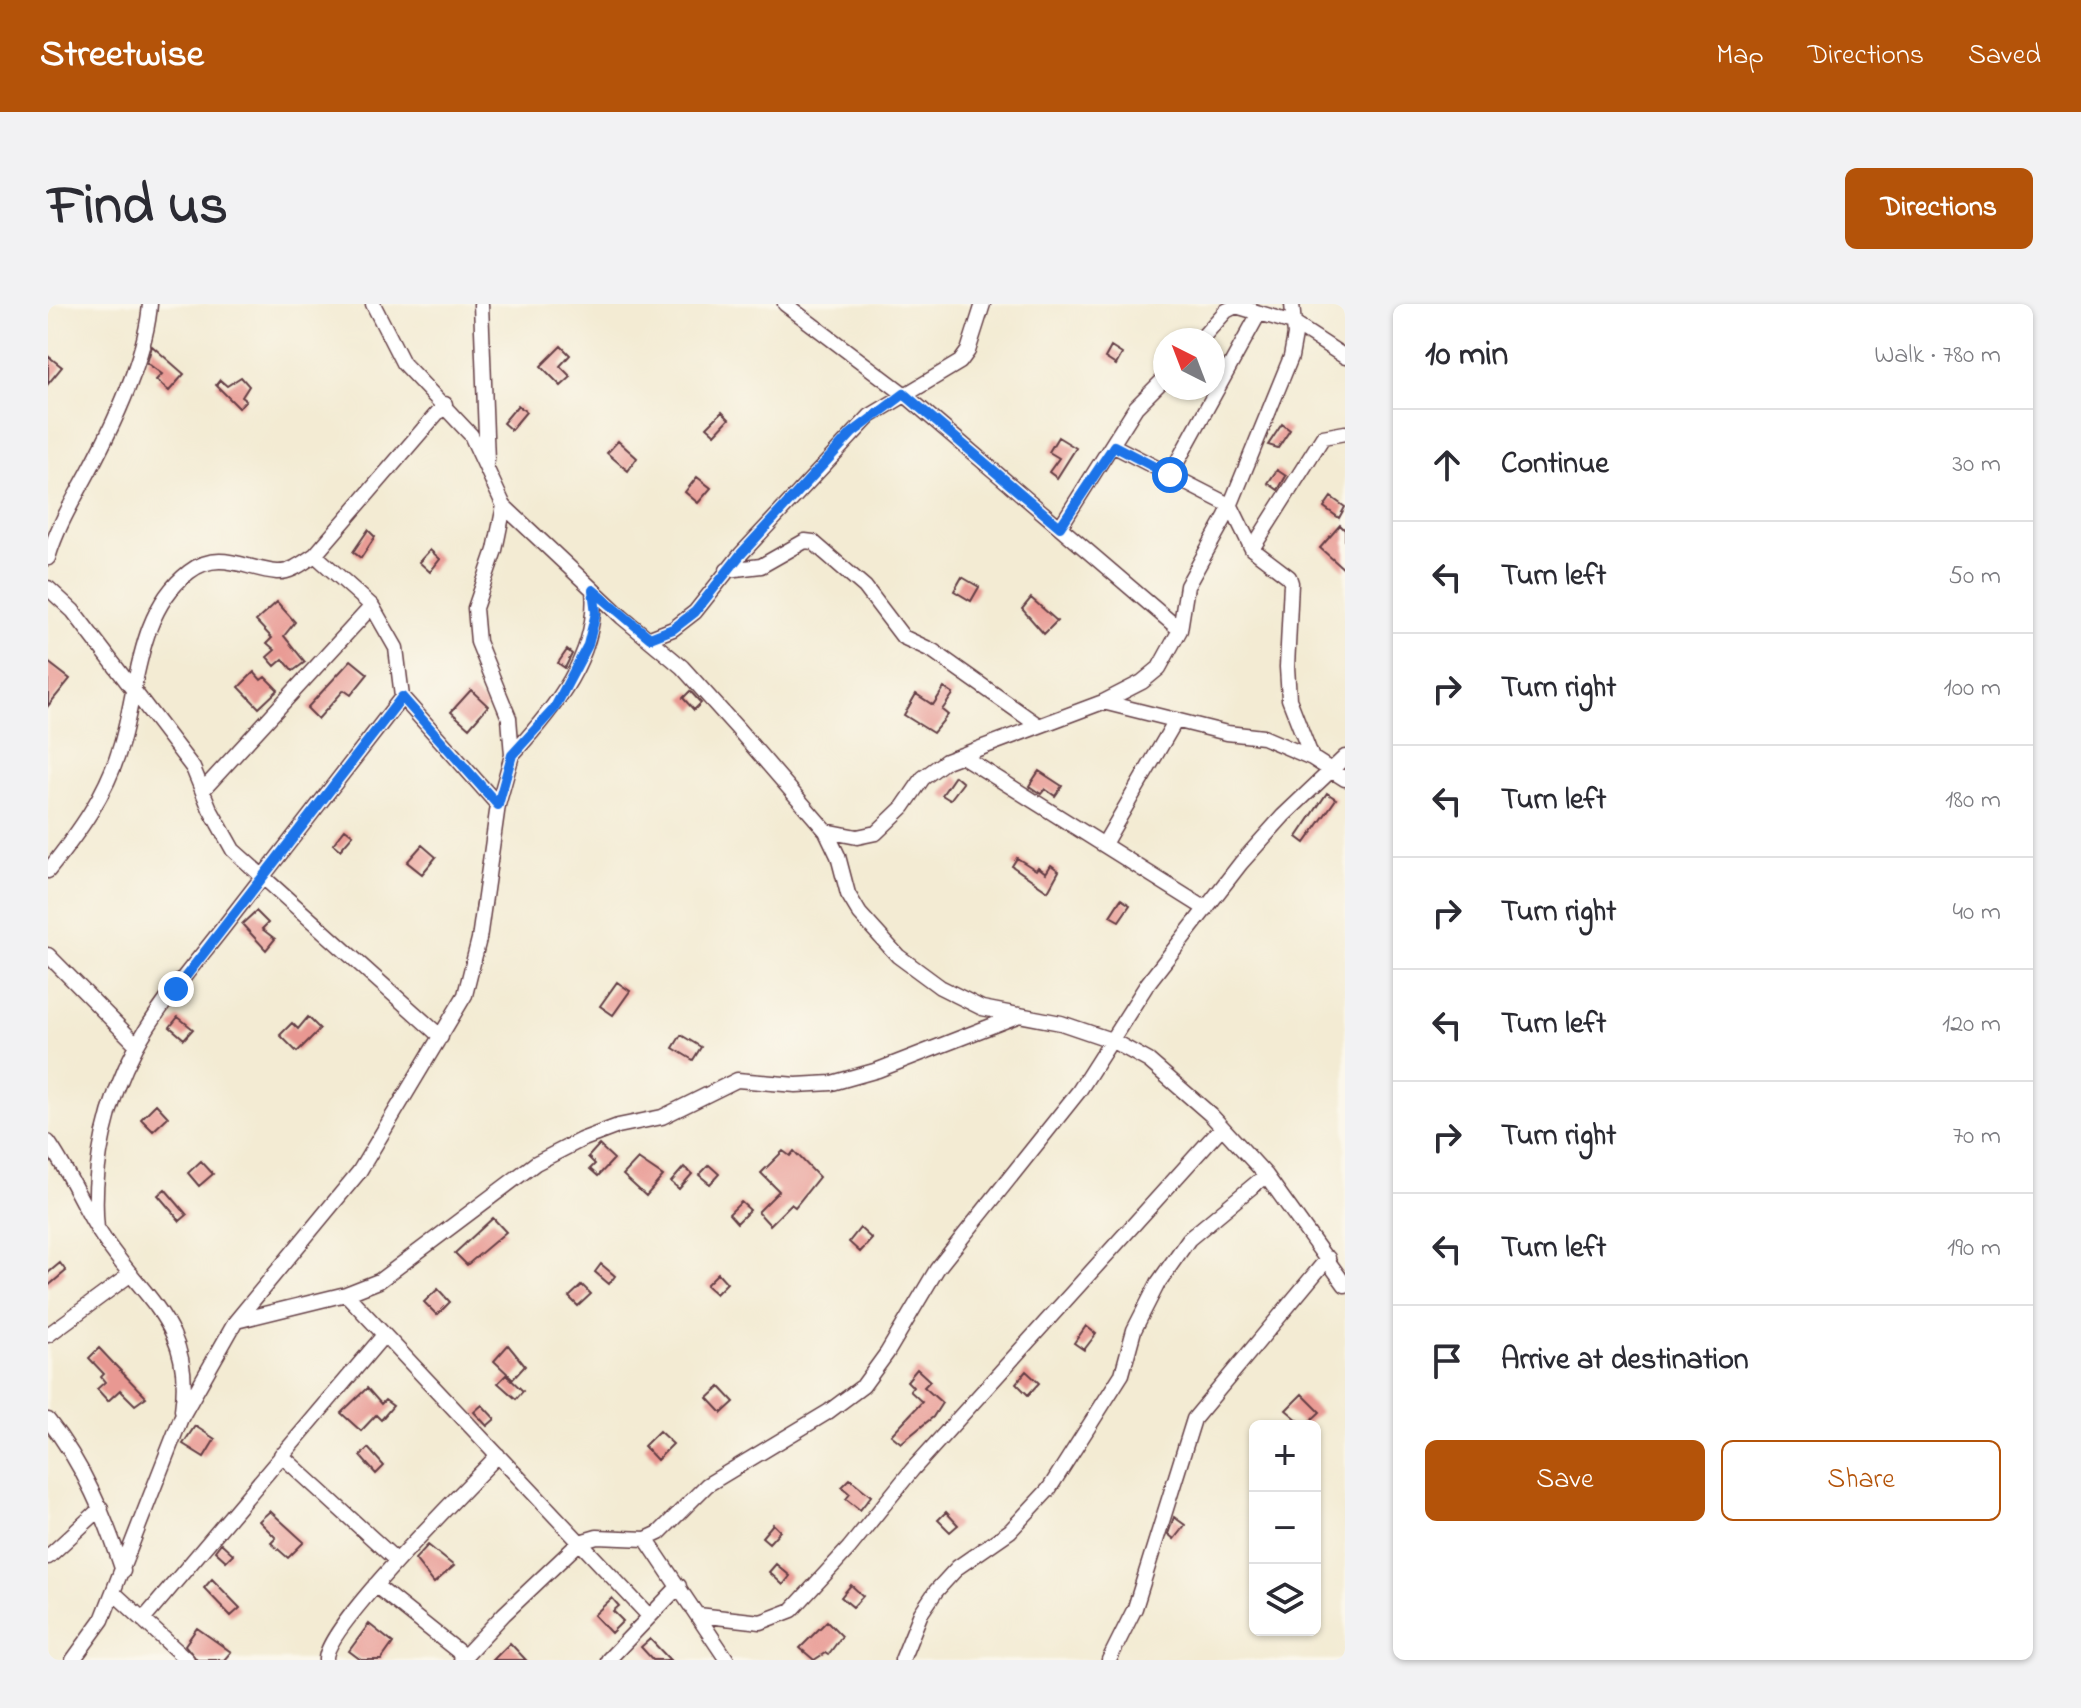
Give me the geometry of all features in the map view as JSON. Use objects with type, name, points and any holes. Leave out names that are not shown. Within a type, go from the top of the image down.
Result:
[{"type":"street","points":[[48,558],[55,534],[117,412],[149,322],[150,304]]},
{"type":"street","points":[[373,304],[403,363],[471,435],[488,465],[504,506],[593,590],[682,667],[826,831],[838,856],[848,894],[860,914],[898,956],[940,987],[982,1008],[1061,1023],[1111,1040],[1149,1061],[1222,1127],[1266,1175],[1345,1285]]},
{"type":"street","points":[[481,304],[488,465]]},
{"type":"street","points":[[785,304],[904,394],[1180,630]]},
{"type":"street","points":[[650,638],[673,629],[695,612],[727,570],[852,433],[904,394],[960,362],[968,351],[983,304]]},
{"type":"street","points":[[826,831],[857,837],[876,833],[903,807],[923,778],[946,761],[1103,702],[1142,682],[1159,668],[1180,630],[1187,586],[1231,506],[1291,357],[1292,304]]},
{"type":"street","points":[[1211,328],[1231,307],[1293,323],[1345,357]]},
{"type":"street","points":[[1170,475],[1258,315]]},
{"type":"street","points":[[1060,527],[1136,407],[1153,390]]},
{"type":"street","points":[[48,871],[96,810],[121,746],[142,651],[164,601],[189,572],[213,560],[248,563],[278,572],[293,569],[315,555],[445,404]]},
{"type":"street","points":[[1252,549],[1323,437],[1345,433]]},
{"type":"street","points":[[1114,446],[1231,506],[1252,549],[1284,573],[1291,583],[1287,667],[1289,699],[1312,758]]},
{"type":"street","points":[[73,1660],[102,1620],[181,1418],[236,1321],[359,1172],[465,995],[479,939],[498,805],[512,755],[509,718],[478,642],[475,608],[495,550],[504,506]]},
{"type":"street","points":[[727,570],[761,566],[805,541],[813,542],[865,587],[903,637],[933,651],[1039,726]]},
{"type":"street","points":[[315,555],[372,606],[396,648],[402,697],[498,805]]},
{"type":"street","points":[[48,588],[73,611],[193,768],[233,850],[441,1037]]},
{"type":"street","points":[[512,755],[554,709],[588,645],[595,621],[593,590]]},
{"type":"street","points":[[203,790],[372,606]]},
{"type":"street","points":[[97,1229],[94,1197],[103,1144],[115,1096],[137,1045],[402,697]]},
{"type":"street","points":[[1103,702],[1227,733],[1263,737],[1312,758],[1345,779]]},
{"type":"street","points":[[1104,844],[1176,720]]},
{"type":"street","points":[[962,756],[1206,909]]},
{"type":"street","points":[[375,1585],[463,1658],[580,1542],[597,1537],[646,1539],[677,1518],[707,1485],[780,1443],[863,1386],[887,1353],[937,1269],[1079,1091],[1148,983],[1283,816],[1345,757]]},
{"type":"street","points":[[48,955],[137,1045]]},
{"type":"street","points":[[236,1321],[346,1294],[379,1281],[536,1163],[581,1140],[618,1126],[662,1117],[737,1080],[808,1085],[832,1083],[878,1070],[1017,1016]]},
{"type":"street","points":[[698,1615],[761,1622],[792,1610],[849,1548],[912,1470],[1222,1127]]},
{"type":"street","points":[[48,1142],[97,1229],[178,1340],[185,1387],[181,1418]]},
{"type":"street","points":[[902,1660],[921,1613],[936,1591],[958,1567],[1010,1531],[1049,1489],[1122,1374],[1140,1319],[1158,1283],[1189,1239],[1266,1175]]},
{"type":"street","points":[[1109,1660],[1135,1608],[1194,1419],[1328,1258]]},
{"type":"street","points":[[48,1335],[131,1274]]},
{"type":"street","points":[[346,1294],[649,1616]]},
{"type":"street","points":[[143,1620],[384,1335]]},
{"type":"street","points":[[48,1420],[66,1443],[101,1508],[123,1572]]},
{"type":"street","points":[[281,1455],[397,1561]]},
{"type":"street","points":[[326,1660],[331,1643],[375,1585],[498,1455]]},
{"type":"street","points":[[48,1557],[101,1508]]},
{"type":"street","points":[[646,1539],[727,1660]]},
{"type":"street","points":[[608,1660],[679,1586]]},
{"type":"street","points":[[114,1593],[187,1660]]},
{"type":"building","points":[[152,346],[184,374],[169,391],[156,380],[162,374],[147,363]]},
{"type":"building","points":[[561,346],[570,355],[560,366],[571,377],[561,386],[541,366]]},
{"type":"building","points":[[1111,347],[1122,354],[1116,365],[1105,358]]},
{"type":"building","points":[[48,356],[62,367],[48,384]]},
{"type":"building","points":[[241,377],[249,386],[242,397],[246,400],[239,408],[216,385],[220,380],[227,386]]},
{"type":"building","points":[[518,405],[526,412],[511,430],[503,423]]},
{"type":"building","points":[[722,412],[729,419],[715,434],[707,427]]},
{"type":"building","points":[[1282,424],[1290,430],[1278,448],[1268,445]]},
{"type":"building","points":[[1058,437],[1076,448],[1057,478],[1049,472],[1059,458],[1049,452]]},
{"type":"building","points":[[618,441],[637,458],[628,471],[607,453]]},
{"type":"building","points":[[1277,470],[1286,476],[1278,490],[1268,483]]},
{"type":"building","points":[[697,477],[711,488],[698,503],[685,492]]},
{"type":"building","points":[[1331,497],[1345,507],[1339,518],[1324,507]]},
{"type":"building","points":[[1340,525],[1345,530],[1345,570],[1320,548]]},
{"type":"building","points":[[368,530],[375,537],[361,558],[353,552]]},
{"type":"building","points":[[430,550],[440,559],[430,572],[419,562]]},
{"type":"building","points":[[962,577],[979,587],[971,601],[954,591]]},
{"type":"building","points":[[1031,598],[1057,621],[1044,634],[1022,609]]},
{"type":"building","points":[[277,602],[295,622],[284,636],[305,662],[293,671],[283,659],[275,666],[267,657],[275,650],[267,643],[272,638],[256,621]]},
{"type":"building","points":[[567,650],[572,654],[565,668],[558,663]]},
{"type":"building","points":[[351,660],[368,674],[351,695],[344,690],[318,719],[307,708]]},
{"type":"building","points":[[48,662],[70,679],[48,706]]},
{"type":"building","points":[[254,672],[261,680],[265,677],[278,690],[259,708],[239,687]]},
{"type":"building","points":[[944,688],[953,694],[942,710],[948,715],[933,733],[904,715],[916,694],[933,705]]},
{"type":"building","points":[[471,690],[488,706],[469,728],[451,712]]},
{"type":"building","points":[[690,691],[701,703],[694,710],[683,698]]},
{"type":"building","points":[[1039,771],[1062,786],[1055,796],[1045,789],[1041,794],[1029,786]]},
{"type":"building","points":[[955,776],[963,783],[950,800],[942,795]]},
{"type":"building","points":[[1327,793],[1336,799],[1305,843],[1297,837]]},
{"type":"building","points":[[345,829],[353,835],[340,850],[333,844]]},
{"type":"building","points":[[422,845],[436,857],[422,874],[407,862]]},
{"type":"building","points":[[1017,858],[1036,870],[1038,867],[1046,873],[1051,865],[1059,871],[1048,891],[1012,866]]},
{"type":"building","points":[[1121,899],[1130,905],[1119,921],[1110,916]]},
{"type":"building","points":[[256,911],[268,923],[262,929],[275,939],[266,950],[242,924]]},
{"type":"building","points":[[617,982],[630,991],[613,1015],[600,1006]]},
{"type":"building","points":[[178,1017],[193,1029],[184,1039],[170,1027]]},
{"type":"building","points":[[308,1017],[320,1029],[297,1052],[280,1035],[292,1023],[298,1029]]},
{"type":"building","points":[[681,1035],[701,1047],[693,1060],[673,1048]]},
{"type":"building","points":[[156,1104],[168,1117],[153,1131],[141,1119]]},
{"type":"building","points":[[599,1145],[614,1159],[598,1176],[590,1169],[595,1164],[588,1157]]},
{"type":"building","points":[[783,1151],[790,1156],[794,1151],[819,1177],[795,1207],[791,1204],[770,1225],[758,1212],[779,1191],[761,1173]]},
{"type":"building","points":[[638,1159],[663,1176],[646,1196],[623,1175]]},
{"type":"building","points":[[201,1161],[213,1174],[199,1186],[188,1173]]},
{"type":"building","points":[[709,1165],[719,1174],[710,1184],[699,1175]]},
{"type":"building","points":[[684,1167],[692,1174],[679,1189],[671,1182]]},
{"type":"building","points":[[165,1189],[187,1215],[180,1221],[158,1195]]},
{"type":"building","points":[[741,1202],[750,1210],[737,1223],[729,1214]]},
{"type":"building","points":[[493,1218],[506,1232],[467,1265],[455,1253]]},
{"type":"building","points":[[860,1228],[872,1239],[860,1252],[849,1242]]},
{"type":"building","points":[[60,1263],[66,1271],[48,1286],[48,1273]]},
{"type":"building","points":[[601,1264],[615,1276],[609,1284],[595,1272]]},
{"type":"building","points":[[718,1273],[727,1283],[716,1294],[706,1285]]},
{"type":"building","points":[[582,1285],[591,1294],[578,1306],[569,1297]]},
{"type":"building","points":[[438,1289],[450,1302],[437,1315],[424,1302]]},
{"type":"building","points":[[1086,1326],[1096,1334],[1084,1350],[1074,1343]]},
{"type":"building","points":[[508,1345],[525,1366],[513,1379],[494,1361]]},
{"type":"building","points":[[99,1348],[146,1397],[135,1405],[120,1390],[108,1401],[97,1389],[105,1382],[101,1377],[104,1374],[89,1358]]},
{"type":"building","points":[[917,1369],[930,1381],[924,1387],[942,1403],[933,1417],[901,1443],[891,1435],[922,1402],[910,1391],[913,1387],[907,1381]]},
{"type":"building","points":[[1026,1371],[1039,1383],[1028,1395],[1016,1383]]},
{"type":"building","points":[[506,1375],[523,1391],[516,1399],[498,1383]]},
{"type":"building","points":[[720,1387],[734,1402],[722,1413],[708,1398]]},
{"type":"building","points":[[367,1388],[381,1404],[385,1400],[393,1406],[381,1420],[376,1415],[361,1431],[341,1413]]},
{"type":"building","points":[[1302,1394],[1320,1412],[1311,1420],[1298,1420],[1286,1410]]},
{"type":"building","points":[[482,1405],[495,1419],[487,1426],[474,1412]]},
{"type":"building","points":[[195,1426],[215,1439],[204,1457],[183,1444]]},
{"type":"building","points":[[659,1431],[673,1444],[657,1460],[644,1446]]},
{"type":"building","points":[[368,1448],[384,1466],[376,1474],[360,1456]]},
{"type":"building","points":[[850,1479],[871,1496],[860,1510],[846,1499],[850,1494],[842,1487]]},
{"type":"building","points":[[270,1511],[304,1542],[288,1558],[271,1543],[276,1538],[259,1521]]},
{"type":"building","points":[[946,1512],[958,1525],[950,1532],[938,1520]]},
{"type":"building","points":[[1174,1517],[1185,1525],[1174,1539],[1168,1534]]},
{"type":"building","points":[[773,1524],[780,1531],[769,1543],[762,1537]]},
{"type":"building","points":[[221,1543],[233,1554],[226,1561],[215,1551]]},
{"type":"building","points":[[428,1545],[454,1566],[434,1583],[415,1559]]},
{"type":"building","points":[[776,1564],[790,1576],[783,1585],[769,1572]]},
{"type":"building","points":[[212,1579],[240,1608],[231,1616],[204,1588]]},
{"type":"building","points":[[851,1585],[863,1596],[853,1607],[841,1597]]},
{"type":"building","points":[[612,1598],[619,1606],[613,1611],[623,1621],[611,1633],[594,1615]]},
{"type":"building","points":[[827,1621],[842,1636],[828,1655],[825,1653],[814,1660],[800,1648]]},
{"type":"building","points":[[369,1624],[393,1643],[381,1660],[361,1660],[349,1651]]},
{"type":"building","points":[[197,1628],[231,1652],[224,1660],[197,1660],[185,1645]]},
{"type":"building","points":[[650,1639],[670,1660],[653,1660],[641,1647]]},
{"type":"building","points":[[510,1643],[526,1660],[493,1660]]},
{"type":"route","points":[[176,989],[402,697],[498,805],[512,755],[554,709],[588,645],[596,613],[593,590],[650,638],[673,629],[695,612],[741,554],[852,433],[870,416],[904,394],[1060,527],[1114,446],[1170,475]]}]
